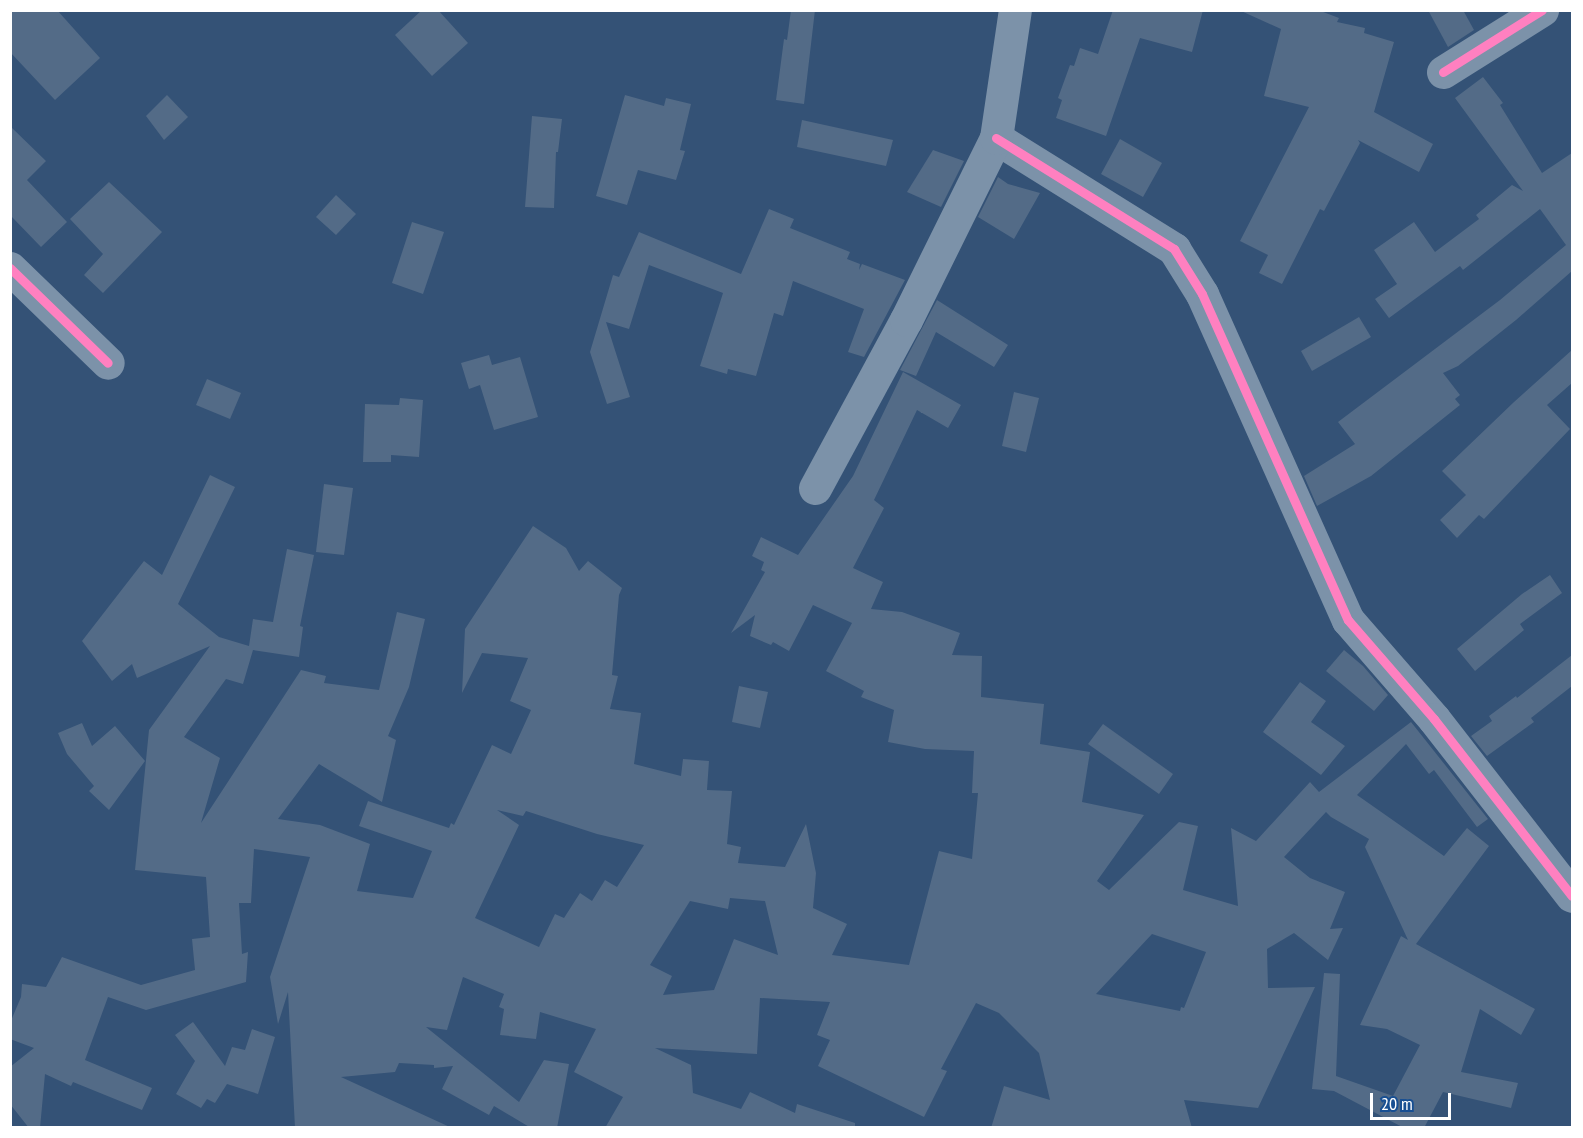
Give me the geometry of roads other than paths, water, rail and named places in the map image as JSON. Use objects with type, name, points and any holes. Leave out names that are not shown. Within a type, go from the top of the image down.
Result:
[{"type":"street","points":[[816,488],[906,320],[996,138],[1015,10]]},
{"type":"street","points":[[1443,72],[1542,10]]},
{"type":"street","points":[[996,138],[1174,249],[1202,294],[1347,620],[1434,719],[1572,896]]},
{"type":"street","points":[[10,268],[108,363]]}]
